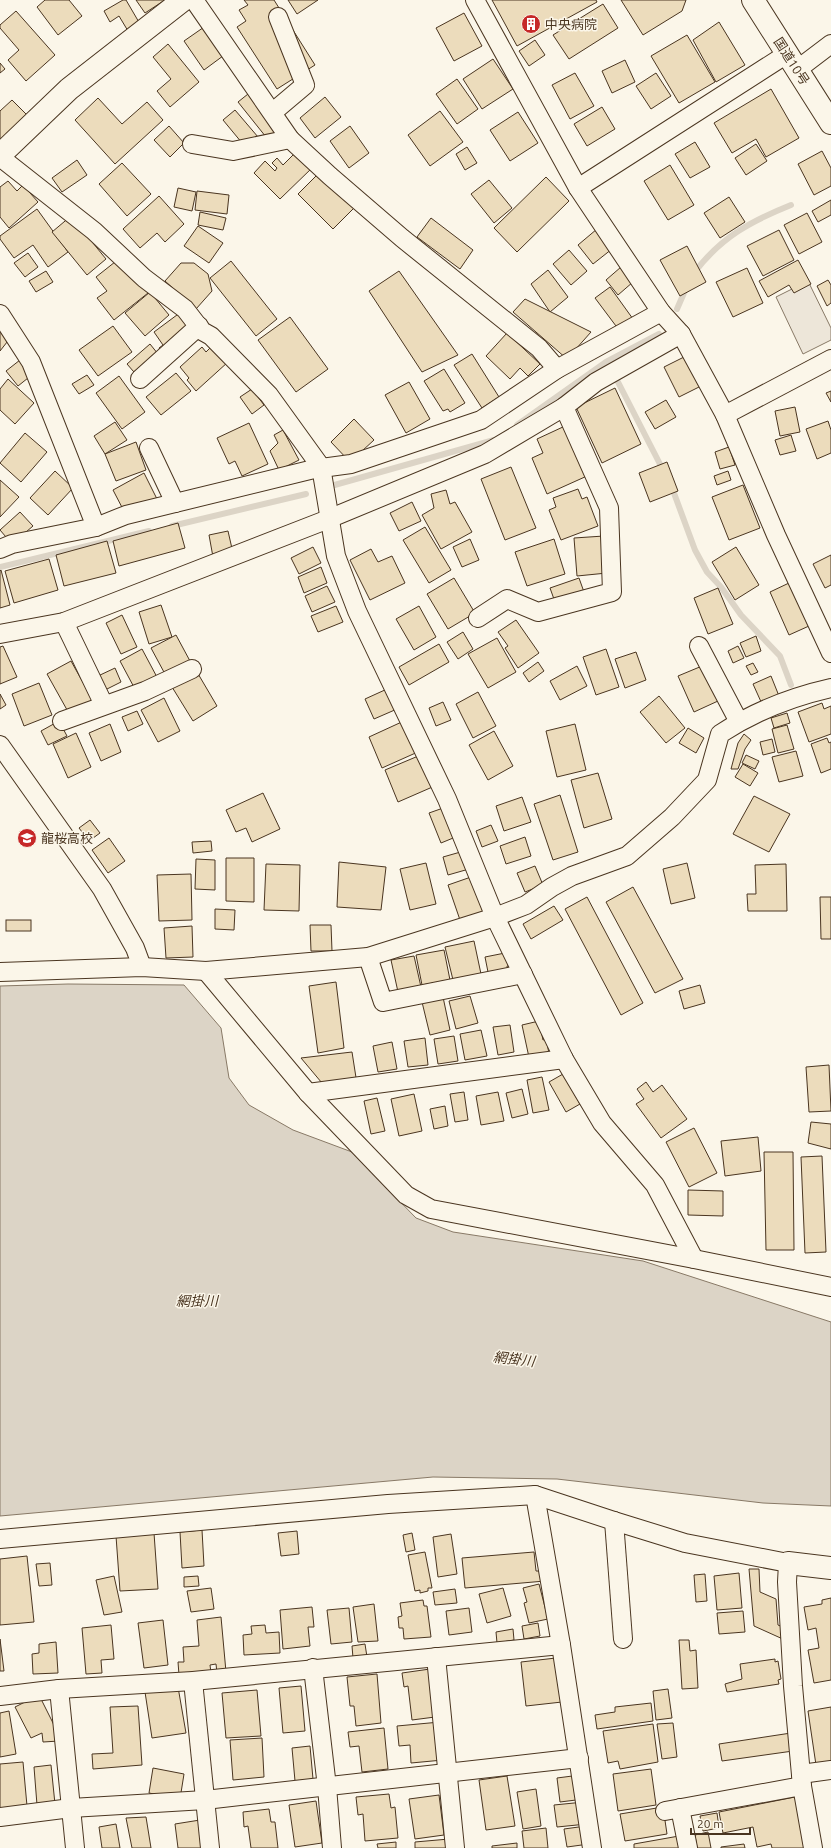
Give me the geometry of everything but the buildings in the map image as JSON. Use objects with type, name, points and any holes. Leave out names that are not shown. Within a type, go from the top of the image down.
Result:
[{"type":"main road","points":[[0,156],[69,89],[183,0]]},
{"type":"main road","name":"国道10号","points":[[753,0],[831,123]]},
{"type":"main road","points":[[788,1563],[831,1568]]},
{"type":"street","points":[[194,0],[290,138],[330,176],[402,238],[539,348],[557,369]]},
{"type":"street","points":[[475,0],[578,188],[661,312],[681,334],[724,415],[776,535],[831,653]]},
{"type":"street","points":[[273,112],[305,85],[278,18]]},
{"type":"street","points":[[578,188],[792,62],[831,44]]},
{"type":"street","points":[[192,144],[233,151],[290,138]]},
{"type":"street","points":[[0,156],[94,231],[144,278],[185,309],[200,326],[202,331],[211,336],[269,395],[321,467],[336,556],[356,611],[447,799],[495,917],[564,1060],[602,1123],[655,1185],[694,1259]]},
{"type":"street","points":[[0,549],[12,544],[96,527],[126,515],[321,467],[351,464],[481,420],[557,369],[661,312]]},
{"type":"street","points":[[0,314],[31,362],[96,527]]},
{"type":"street","points":[[140,379],[200,326]]},
{"type":"street","points":[[0,634],[64,622],[330,518],[485,454],[564,407],[596,382],[681,334]]},
{"type":"street","points":[[724,415],[831,359]]},
{"type":"street","points":[[478,618],[507,599],[538,612],[612,592],[609,508],[564,407]]},
{"type":"street","points":[[149,448],[175,503]]},
{"type":"street","points":[[64,622],[104,705]]},
{"type":"street","points":[[699,646],[739,722]]},
{"type":"street","points":[[62,721],[145,691],[192,669]]},
{"type":"street","points":[[0,972],[142,967],[206,971],[368,957],[495,917],[526,905],[552,887],[572,876],[627,856],[672,817],[707,780],[720,734],[739,722],[767,708],[802,694],[831,688]]},
{"type":"street","points":[[0,745],[102,890],[135,948],[142,967]]},
{"type":"street","points":[[368,957],[383,1002],[523,974]]},
{"type":"street","points":[[206,971],[308,1093],[406,1195],[431,1209],[694,1259],[831,1288]]},
{"type":"street","points":[[308,1093],[564,1060]]},
{"type":"street","points":[[535,1495],[561,1645],[592,1848]]},
{"type":"street","points":[[0,1539],[388,1504],[535,1495],[685,1543],[788,1563],[787,1582],[793,1686],[802,1780],[813,1848]]},
{"type":"street","points":[[614,1521],[623,1639]]},
{"type":"street","points":[[0,1696],[59,1689],[192,1681],[561,1645]]},
{"type":"street","points":[[436,1657],[455,1848]]},
{"type":"street","points":[[313,1668],[327,1787],[332,1848]]},
{"type":"street","points":[[192,1681],[210,1848]]},
{"type":"street","points":[[59,1689],[75,1848]]},
{"type":"street","points":[[0,1816],[70,1808],[206,1800],[579,1758]]},
{"type":"street","points":[[688,1848],[673,1809],[802,1780],[831,1770]]},
{"type":"shaded area","points":[[808,281],[831,328],[831,340],[803,354],[776,297]]},
{"type":"water","name":"網掛川","points":[[68,984],[184,985],[221,1028],[229,1078],[249,1105],[293,1130],[352,1152],[416,1218],[453,1232],[643,1261],[831,1322],[831,1506],[763,1503],[557,1479],[433,1477],[0,1516],[0,986]]},
{"type":"waterway","points":[[694,273],[704,260],[726,240],[750,224],[791,205]]},
{"type":"waterway","points":[[677,309],[687,286]]},
{"type":"waterway","points":[[517,425],[606,362],[659,334]]},
{"type":"waterway","points":[[618,382],[664,472]]},
{"type":"waterway","points":[[331,486],[494,440]]},
{"type":"waterway","points":[[671,485],[695,550],[707,572],[721,587],[741,615],[780,656],[791,685]]},
{"type":"waterway","points":[[172,526],[306,494]]},
{"type":"waterway","points":[[0,567],[149,531]]},
{"type":"place","name":"中央病院","points":[[531,24]]},
{"type":"place","name":"龍桜高校","points":[[27,838]]}]
